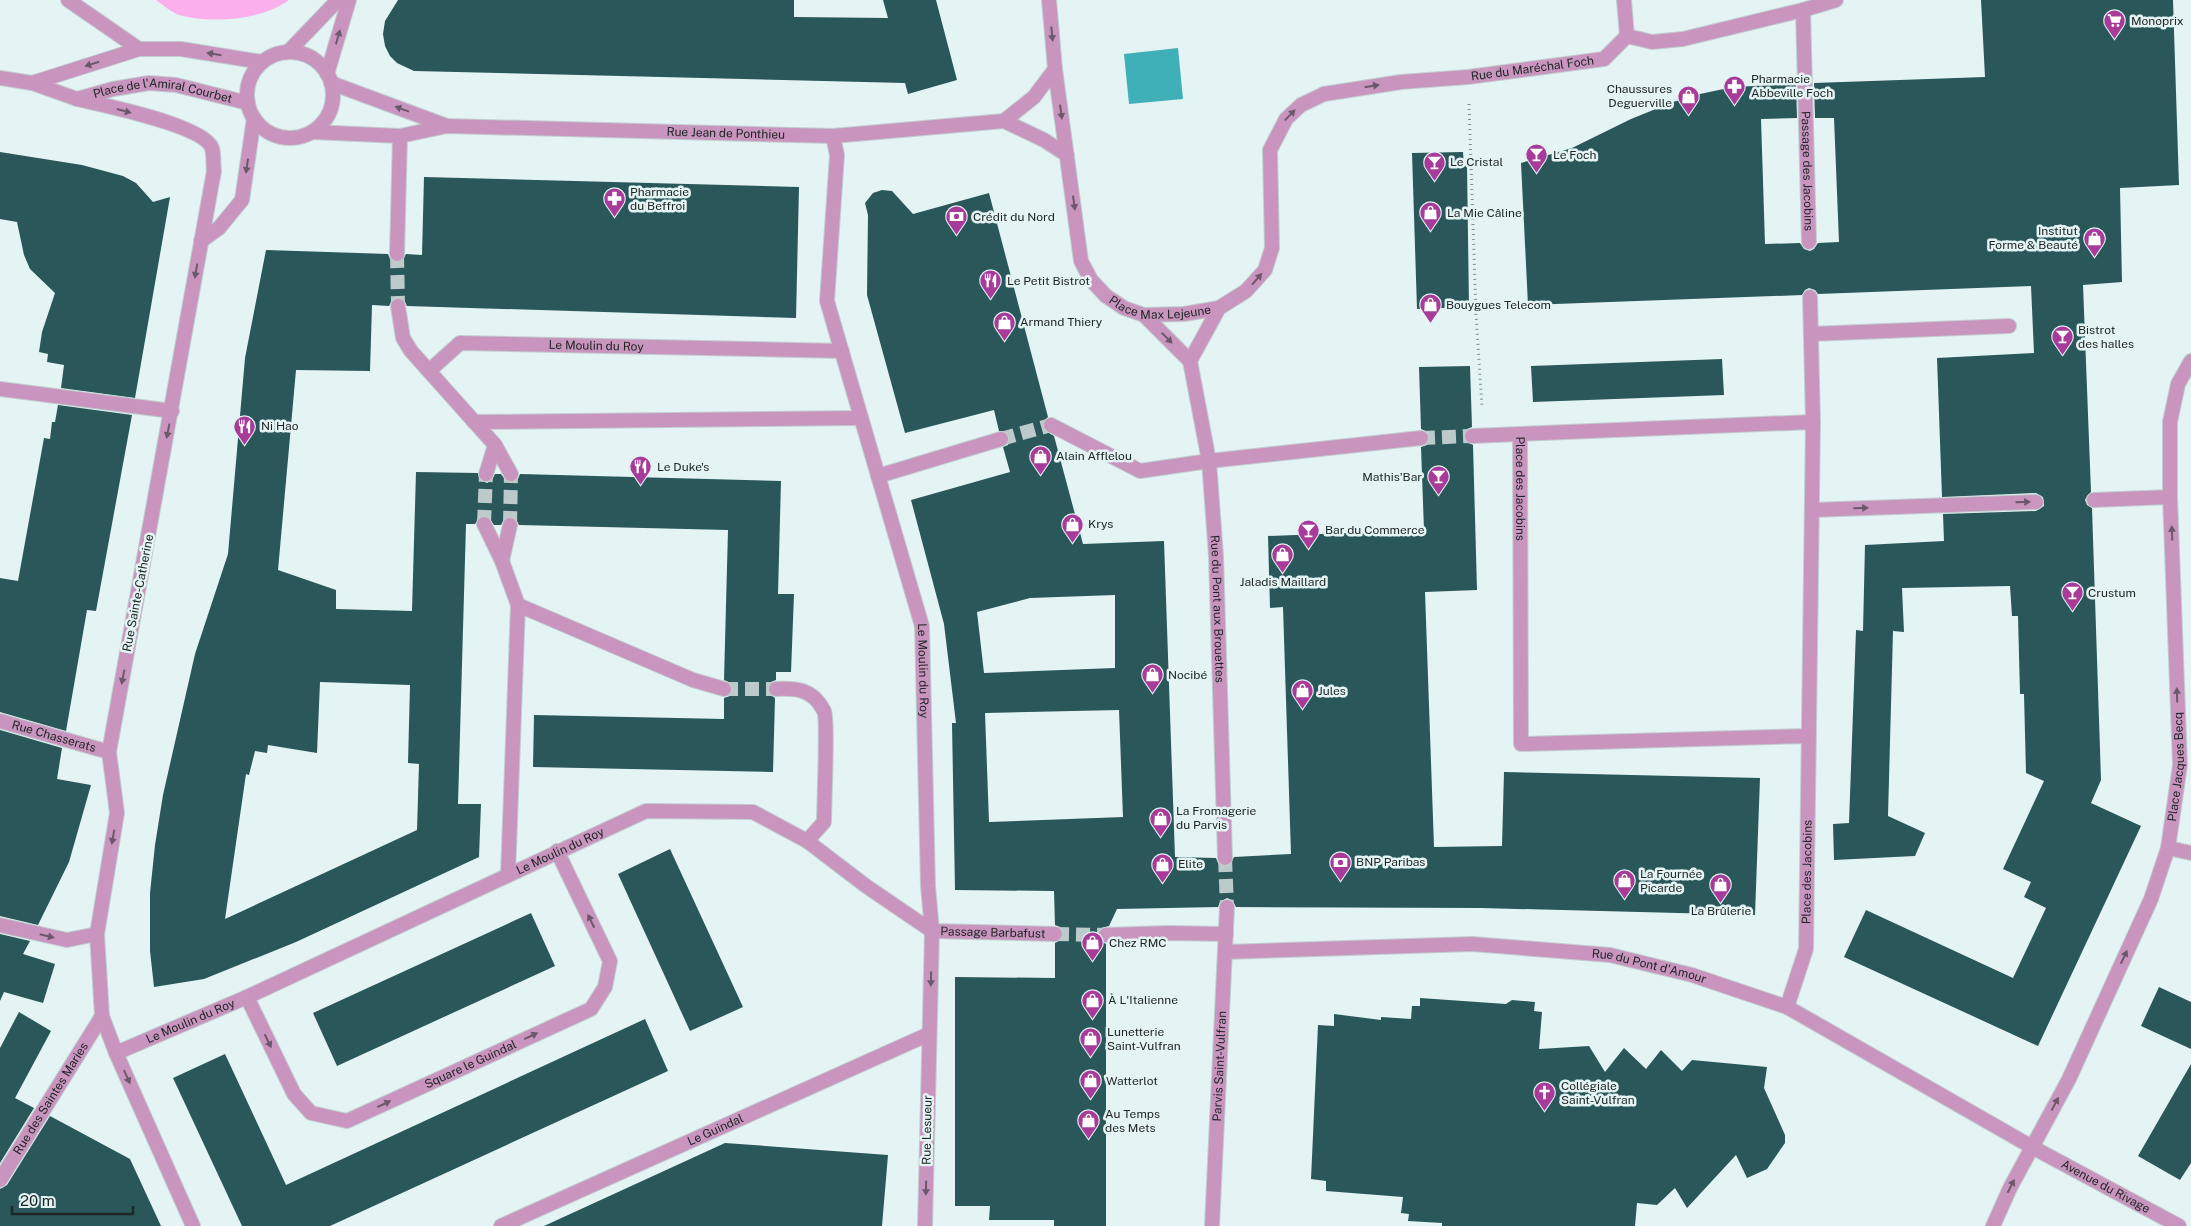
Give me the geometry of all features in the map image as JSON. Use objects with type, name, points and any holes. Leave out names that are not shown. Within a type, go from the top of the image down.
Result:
[{"type":"street","points":[[68,0],[139,49]]},
{"type":"street","points":[[288,52],[338,0]]},
{"type":"street","points":[[330,79],[349,0]]},
{"type":"street","name":"Place Max Lejeune","points":[[1049,0],[1055,69],[1082,262],[1091,280],[1106,296],[1124,308],[1144,315],[1184,314],[1219,308],[1246,291],[1265,270],[1272,248],[1270,150]]},
{"type":"street","points":[[1624,0],[1627,36],[1652,42],[1683,39],[1804,10],[1836,0]]},
{"type":"street","name":"Passage des Jacobins","points":[[1804,10],[1809,242]]},
{"type":"street","name":"Rue du Maréchal Foch","points":[[1270,150],[1286,119],[1301,105],[1324,94],[1401,82],[1468,77],[1604,59],[1627,36]]},
{"type":"street","name":"Place de l'Amiral Courbet","points":[[32,83],[139,49],[181,49],[262,62]]},
{"type":"street","points":[[288,52],[300,53],[311,57],[320,64],[330,79],[333,95],[327,116],[312,132],[300,137],[288,138],[276,136],[263,129],[254,118],[248,103],[247,88],[252,74],[262,62],[274,55],[288,52]]},
{"type":"street","points":[[1004,122],[1034,97],[1055,69]]},
{"type":"street","name":"Place de l'Amiral Courbet","points":[[0,78],[32,83],[77,99],[166,122],[198,134],[212,147],[214,172]]},
{"type":"street","name":"Rue Jean de Ponthieu","points":[[330,79],[448,126]]},
{"type":"street","name":"Place de l'Amiral Courbet","points":[[77,99],[113,89],[149,83],[176,85],[248,103]]},
{"type":"street","points":[[201,241],[219,228],[242,200],[254,118]]},
{"type":"street","name":"Rue Jean de Ponthieu","points":[[312,132],[400,136],[448,126],[834,136],[1004,122],[1044,140],[1067,155]]},
{"type":"street","points":[[397,254],[400,136]]},
{"type":"street","name":"Le Moulin du Roy","points":[[834,136],[837,155],[827,301],[922,626],[928,886],[932,931],[929,1034]]},
{"type":"street","name":"Rue Sainte-Catherine","points":[[193,1226],[116,1053],[102,1016],[97,934],[117,813],[109,752],[214,172]]},
{"type":"street","points":[[1810,296],[1813,422]]},
{"type":"street","points":[[398,306],[402,338],[410,351],[495,445],[511,474]]},
{"type":"street","points":[[1144,315],[1190,361],[1219,308]]},
{"type":"street","points":[[1811,334],[2009,326]]},
{"type":"street","name":"Le Moulin du Roy","points":[[429,371],[460,343],[842,351]]},
{"type":"street","name":"Rue du Pont aux Brouettes","points":[[1190,361],[1209,461],[1216,556],[1225,858]]},
{"type":"street","name":"Place Jacques Becq","points":[[1993,1226],[2032,1147],[2069,1079],[2151,899],[2168,848],[2180,765],[2170,497],[2170,422],[2178,384],[2191,361]]},
{"type":"street","points":[[0,389],[172,411]]},
{"type":"street","points":[[474,422],[861,418]]},
{"type":"street","name":"Place des Jacobins","points":[[1787,1007],[1806,949],[1809,736],[1813,422],[1520,434],[1521,744],[1809,736]]},
{"type":"street","points":[[1051,425],[1140,471],[1209,461],[1421,438]]},
{"type":"street","points":[[1478,436],[1520,434]]},
{"type":"street","points":[[878,476],[1001,440]]},
{"type":"street","points":[[486,474],[495,445]]},
{"type":"street","points":[[2094,500],[2170,497]]},
{"type":"street","points":[[1812,510],[2036,502]]},
{"type":"street","name":"Le Moulin du Roy","points":[[484,524],[502,560],[518,605],[508,875]]},
{"type":"street","points":[[502,560],[510,525]]},
{"type":"street","points":[[518,605],[693,680],[724,688]]},
{"type":"street","points":[[776,689],[798,688],[812,695],[825,712],[824,822],[807,842]]},
{"type":"street","name":"Rue Chasserats","points":[[0,721],[109,752]]},
{"type":"street","name":"Le Moulin du Roy","points":[[116,1053],[247,997],[646,811],[753,812],[807,842],[866,886],[932,931]]},
{"type":"street","points":[[2168,848],[2191,853]]},
{"type":"street","name":"Square le Guindal","points":[[247,997],[294,1094],[311,1113],[347,1121],[591,1009],[606,987],[610,961],[558,851]]},
{"type":"street","name":"Parvis Saint-Vulfran","points":[[1212,1226],[1227,907]]},
{"type":"street","points":[[0,925],[67,940],[97,934]]},
{"type":"street","name":"Passage Barbafust","points":[[932,931],[1055,934]]},
{"type":"street","points":[[1106,935],[1226,934]]},
{"type":"street","name":"Rue du Pont d'Amour","points":[[1225,952],[1472,944],[1610,955],[1692,975],[1787,1007],[2032,1147]]},
{"type":"street","name":"Rue des Saintes Maries","points":[[0,1180],[102,1016]]},
{"type":"street","name":"Le Guindal","points":[[501,1226],[929,1034]]},
{"type":"street","name":"Rue Lesueur","points":[[925,1226],[929,1034]]},
{"type":"street","name":"Avenue du Rivage","points":[[2032,1147],[2179,1226]]},
{"type":"path","points":[[1468,77],[1478,436]]},
{"type":"shaded area","points":[[156,0],[289,0],[278,7],[251,16],[206,19],[179,15]]},
{"type":"water","points":[[1178,48],[1183,99],[1129,104],[1124,54]]},
{"type":"building","points":[[398,0],[794,0],[794,17],[888,18],[883,0],[936,0],[957,80],[908,94],[905,83],[414,71],[397,63],[390,56],[385,46],[383,34],[385,21]]},
{"type":"building","points":[[1981,0],[2173,0],[2179,185],[2120,188],[2122,282],[2083,285],[2091,492],[2085,500],[2087,505],[2092,508],[2101,780],[2091,803],[2141,826],[2038,1046],[1844,957],[1866,910],[2013,978],[2046,908],[2024,897],[2031,882],[2003,869],[2044,781],[2026,773],[2024,694],[2020,694],[2018,616],[2012,616],[2010,586],[1902,588],[1904,632],[1893,631],[1888,816],[1925,833],[1915,856],[1834,860],[1833,824],[1849,823],[1856,630],[1863,631],[1865,545],[1944,541],[1943,514],[2036,511],[2044,506],[2043,497],[2036,493],[1942,497],[1937,358],[2034,353],[2031,286],[1818,294],[1815,290],[1809,288],[1802,295],[1528,305],[1521,163],[1572,148],[1631,119],[1673,102],[1700,94],[1733,87],[1796,84],[1797,118],[1761,119],[1765,244],[1800,243],[1804,249],[1810,251],[1818,243],[1839,242],[1834,118],[1815,118],[1814,83],[1985,77]]},
{"type":"building","points":[[0,152],[82,165],[123,176],[136,183],[153,202],[170,197],[135,398],[61,388],[64,365],[47,362],[48,354],[39,352],[42,332],[55,293],[30,269],[24,255],[17,222],[0,219]]},
{"type":"building","points":[[1463,152],[1464,166],[1467,166],[1469,307],[1417,309],[1412,153]]},
{"type":"building","points":[[424,177],[799,187],[796,318],[407,306],[404,300],[397,297],[392,300],[389,306],[372,305],[370,371],[296,370],[278,570],[336,590],[336,609],[412,611],[416,472],[478,473],[480,480],[487,483],[492,480],[495,474],[501,474],[506,481],[511,483],[518,479],[520,474],[781,481],[778,594],[794,594],[791,672],[776,672],[776,680],[771,682],[767,689],[769,694],[775,698],[773,772],[533,767],[534,715],[724,719],[724,698],[730,696],[732,691],[731,683],[724,680],[728,530],[519,525],[516,519],[511,516],[504,519],[501,525],[494,525],[488,517],[481,516],[475,524],[466,524],[458,804],[481,804],[479,857],[296,942],[204,979],[154,987],[150,951],[150,893],[155,845],[163,795],[195,654],[228,554],[245,358],[266,250],[388,254],[390,259],[396,263],[402,261],[406,254],[422,255]],"holes":[[[320,682],[410,685],[408,763],[419,764],[417,830],[225,919],[246,774],[249,775],[255,751],[267,753],[268,745],[317,753]]]},
{"type":"building","points":[[882,190],[892,191],[913,214],[989,193],[1048,417],[1042,426],[1044,430],[1054,436],[1083,544],[1164,541],[1175,857],[1216,858],[1218,863],[1225,867],[1230,865],[1234,857],[1291,854],[1283,607],[1270,608],[1268,536],[1424,530],[1421,447],[1427,445],[1430,438],[1428,432],[1421,429],[1419,367],[1470,366],[1472,427],[1467,429],[1463,436],[1465,441],[1473,445],[1477,590],[1425,592],[1434,847],[1502,846],[1504,772],[1760,778],[1755,915],[1481,908],[1236,907],[1232,900],[1227,898],[1220,902],[1218,907],[1117,909],[1109,926],[1101,928],[1097,935],[1099,940],[1106,944],[1106,1226],[1054,1226],[1054,1220],[989,1220],[990,1206],[955,1206],[955,977],[1055,978],[1055,943],[1062,939],[1064,934],[1060,927],[1055,925],[1054,891],[955,890],[952,723],[956,723],[944,624],[911,500],[1010,472],[1003,447],[1008,445],[1009,437],[1007,432],[999,431],[994,410],[905,433],[867,295],[868,215],[865,203],[873,193]],"holes":[[[1115,595],[1115,668],[984,673],[977,612],[1030,598]],[[1119,710],[1123,817],[989,822],[985,713]]]},
{"type":"building","points":[[1722,359],[1724,395],[1533,402],[1531,366]]},
{"type":"building","points":[[58,405],[132,415],[96,611],[87,610],[66,731],[0,712],[0,578],[18,581],[44,438],[50,439],[52,422],[55,422]]},
{"type":"building","points":[[0,730],[62,748],[57,779],[91,785],[69,862],[38,925],[0,916]]},
{"type":"building","points":[[670,849],[743,1007],[690,1031],[618,874]]},
{"type":"building","points":[[531,913],[555,966],[337,1066],[313,1013]]},
{"type":"building","points":[[0,934],[30,941],[23,954],[55,964],[43,1003],[4,992],[0,1001]]},
{"type":"building","points":[[2159,987],[2191,1002],[2191,1049],[2141,1026]]},
{"type":"building","name":"Collégiale Saint-Vulfran","points":[[1420,998],[1506,1004],[1512,1000],[1535,1002],[1534,1011],[1542,1012],[1539,1049],[1589,1046],[1605,1072],[1624,1048],[1646,1069],[1661,1050],[1682,1071],[1692,1060],[1767,1067],[1764,1088],[1785,1135],[1785,1143],[1767,1169],[1747,1178],[1736,1155],[1687,1208],[1675,1188],[1657,1205],[1637,1203],[1635,1226],[1442,1226],[1442,1223],[1408,1221],[1409,1214],[1401,1213],[1403,1197],[1326,1191],[1326,1181],[1311,1179],[1318,1025],[1334,1026],[1334,1014],[1381,1020],[1381,1017],[1411,1019],[1412,1006],[1420,1006]]},
{"type":"building","points":[[19,1012],[51,1031],[15,1098],[34,1108],[0,1163],[0,1048]]},
{"type":"building","points":[[645,1019],[668,1071],[330,1226],[242,1226],[173,1078],[225,1054],[286,1185]]},
{"type":"building","points":[[2191,1064],[2191,1163],[2180,1180],[2138,1156]]},
{"type":"building","points":[[50,1116],[130,1159],[161,1226],[0,1226],[0,1189],[7,1185]]},
{"type":"building","points":[[725,1143],[888,1155],[882,1226],[544,1226]]},
{"type":"tunnel","points":[[397,254],[398,306]]},
{"type":"tunnel","points":[[1001,439],[1051,425]]},
{"type":"tunnel","points":[[1421,438],[1472,436]]},
{"type":"tunnel","points":[[484,524],[486,474]]},
{"type":"tunnel","points":[[510,525],[511,474]]},
{"type":"tunnel","points":[[724,689],[776,689]]},
{"type":"tunnel","points":[[1225,858],[1227,907]]},
{"type":"tunnel","points":[[1055,934],[1106,935]]},
{"type":"place","name":"Monoprix","points":[[2115,40]]},
{"type":"place","name":"Pharmacie Abbeville Foch","points":[[1735,105]]},
{"type":"place","name":"Chaussures Deguerville","points":[[1688,115]]},
{"type":"place","name":"Le Foch","points":[[1537,174]]},
{"type":"place","name":"Le Cristal","points":[[1434,181]]},
{"type":"place","name":"Pharmacie du Beffroi","points":[[614,218]]},
{"type":"place","name":"La Mie Câline","points":[[1431,232]]},
{"type":"place","name":"Crédit du Nord","points":[[957,236]]},
{"type":"place","name":"Institut Forme & Beauté","points":[[2094,257]]},
{"type":"place","name":"Le Petit Bistrot","points":[[991,300]]},
{"type":"place","name":"Bouygues Telecom","points":[[1430,324]]},
{"type":"place","name":"Armand Thiery","points":[[1004,341]]},
{"type":"place","name":"Bistrot des halles","points":[[2062,356]]},
{"type":"place","name":"Ni Hao","points":[[245,445]]},
{"type":"place","name":"Alain Afflelou","points":[[1040,475]]},
{"type":"place","name":"Le Duke's","points":[[641,486]]},
{"type":"place","name":"Mathis'Bar","points":[[1438,496]]},
{"type":"place","name":"Krys","points":[[1072,543]]},
{"type":"place","name":"Bar du Commerce","points":[[1309,549]]},
{"type":"place","name":"Jaladis Maillard","points":[[1283,574]]},
{"type":"place","name":"Crustum","points":[[2072,612]]},
{"type":"place","name":"Nocibé","points":[[1152,694]]},
{"type":"place","name":"Jules","points":[[1302,710]]},
{"type":"place","name":"La Fromagerie du Parvis","points":[[1160,837]]},
{"type":"place","name":"BNP Paribas","points":[[1340,881]]},
{"type":"place","name":"Elite","points":[[1162,883]]},
{"type":"place","name":"La Fournée Picarde","points":[[1624,900]]},
{"type":"place","name":"La Brûlerie","points":[[1721,903]]},
{"type":"place","name":"Chez RMC","points":[[1093,962]]},
{"type":"place","name":"À L'Italienne","points":[[1092,1019]]},
{"type":"place","name":"Lunetterie Saint-Vulfran","points":[[1091,1058]]},
{"type":"place","name":"Watterlot","points":[[1090,1100]]},
{"type":"place","name":"Collégiale Saint-Vulfran","points":[[1545,1112]]},
{"type":"place","name":"Au Temps des Mets","points":[[1089,1140]]}]
